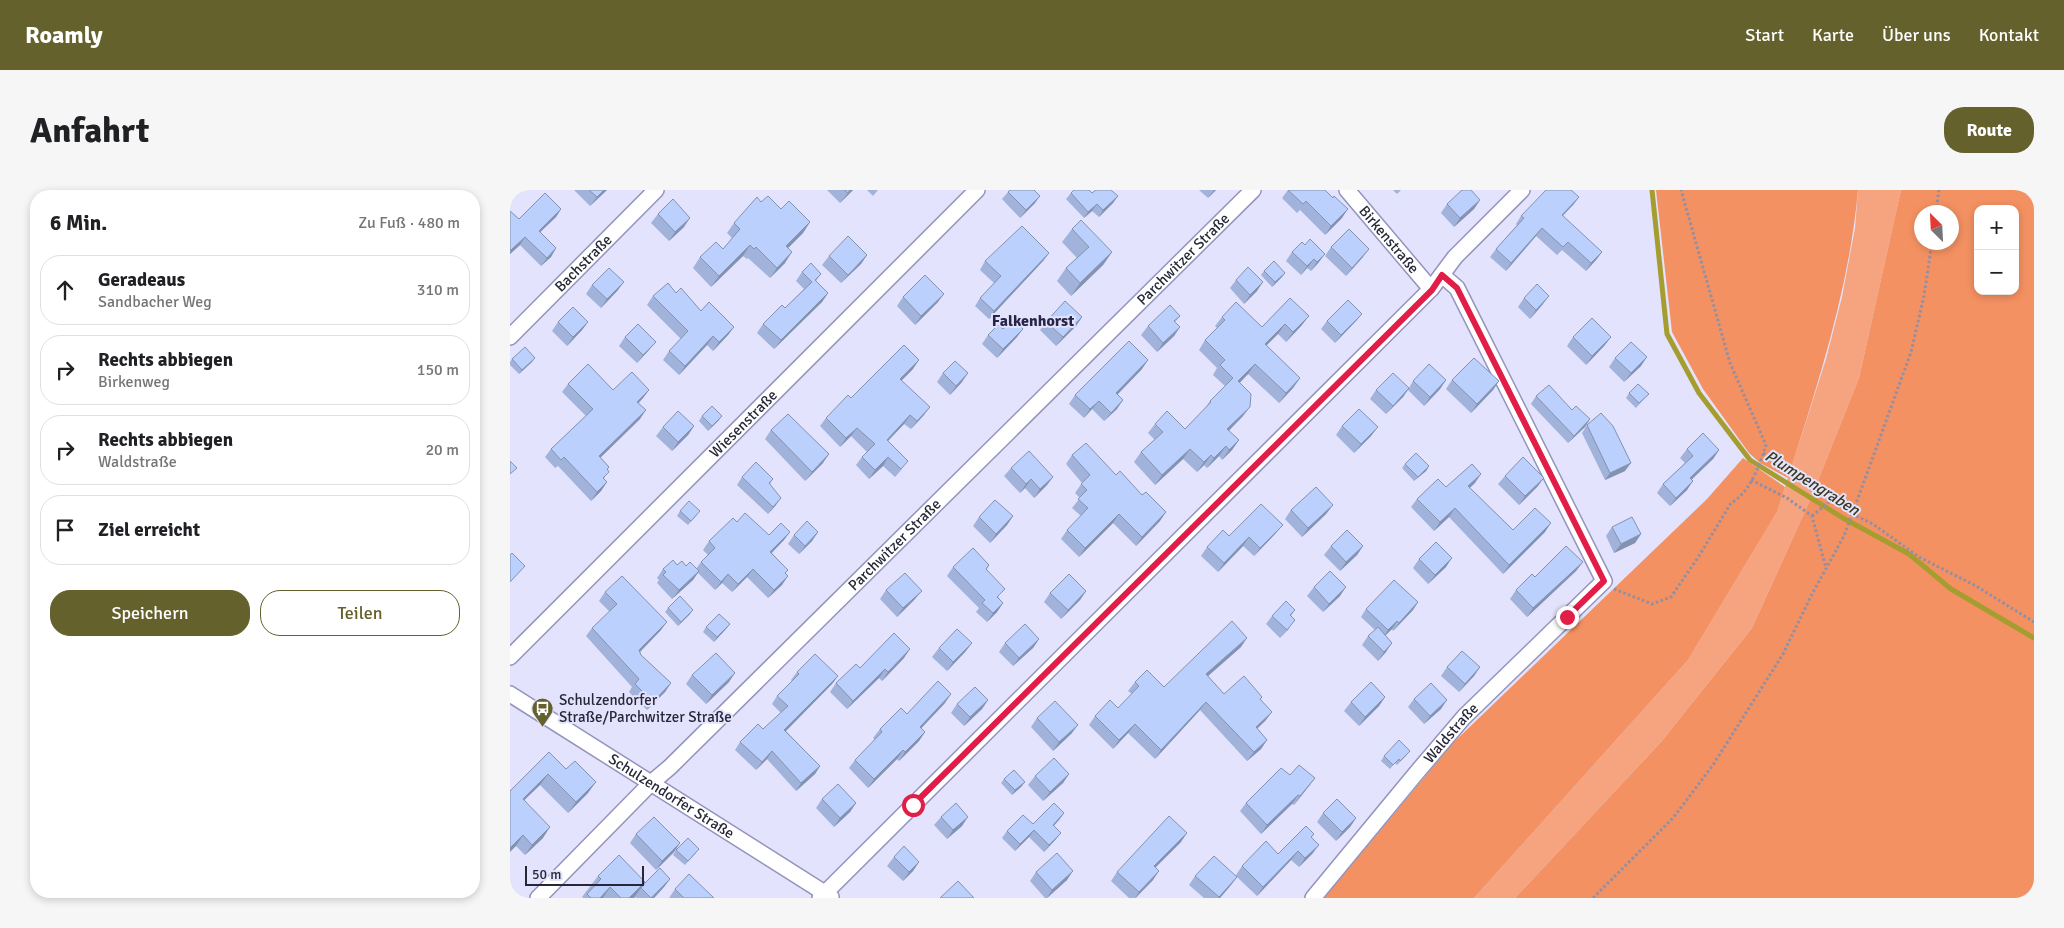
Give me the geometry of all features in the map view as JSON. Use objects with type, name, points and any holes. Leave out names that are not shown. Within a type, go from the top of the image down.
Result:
[{"type":"street","name":"Bachstraße","points":[[510,337],[656,190]]},
{"type":"street","name":"Wiesenstraße","points":[[510,657],[977,190]]},
{"type":"street","name":"Parchwitzer Straße","points":[[538,898],[651,783],[670,767],[1253,190]]},
{"type":"street","name":"Birkenstraße","points":[[1347,190],[1432,290]]},
{"type":"street","points":[[825,896],[1432,290],[1455,258],[1522,190]]},
{"type":"street","points":[[1442,275],[1457,288],[1604,581]]},
{"type":"street","name":"Waldstraße","points":[[1313,898],[1464,717],[1604,581]]},
{"type":"street","name":"Schulzendorfer Straße","points":[[510,694],[825,896]]},
{"type":"path","points":[[1604,581],[1614,589],[1652,604],[1671,597],[1699,556],[1731,503],[1740,499],[1760,465],[1766,445],[1730,363],[1681,190]]},
{"type":"path","points":[[1937,205],[1939,190]]},
{"type":"path","points":[[1593,898],[1673,818],[1713,765],[1783,654],[1844,536],[1911,352],[1924,296],[1931,250]]},
{"type":"path","points":[[1763,453],[1852,514],[1874,524],[1919,557],[1976,586],[2034,622]]},
{"type":"path","points":[[1751,480],[1786,498],[1812,516],[1826,568]]},
{"type":"path","points":[[1812,516],[1831,500]]},
{"type":"shaded area","points":[[1656,190],[1858,190],[1854,227],[1840,300],[1821,371],[1788,478],[1760,463],[1749,453],[1703,389],[1672,332]]},
{"type":"shaded area","points":[[1858,190],[1901,190],[1859,378],[1811,498],[1752,628],[1661,742],[1515,898],[1474,898],[1688,660],[1777,512],[1826,359],[1842,297],[1855,228]]},
{"type":"shaded area","points":[[1901,190],[2034,190],[2034,898],[1515,898],[1661,742],[1752,628],[1811,498],[1859,378]]},
{"type":"shaded area","points":[[1743,458],[1785,487],[1777,512],[1688,660],[1474,898],[1324,898],[1453,743],[1707,499]]},
{"type":"building","points":[[589,190],[604,190],[597,197]]},
{"type":"building","points":[[1010,190],[1034,190],[1040,196],[1026,210],[1008,192]]},
{"type":"building","points":[[1074,190],[1089,190],[1092,193],[1096,190],[1111,190],[1118,196],[1103,210],[1097,204],[1088,212],[1071,193]]},
{"type":"building","points":[[1288,190],[1325,190],[1348,209],[1331,226],[1306,201],[1303,204]]},
{"type":"building","points":[[1462,190],[1471,190],[1480,200],[1460,218],[1447,204]]},
{"type":"building","points":[[1546,190],[1571,190],[1579,197],[1562,215],[1602,252],[1591,263],[1568,242],[1563,247],[1542,228],[1511,263],[1496,249],[1524,218],[1521,216]]},
{"type":"building","points":[[545,193],[561,209],[539,231],[556,248],[547,258],[525,237],[511,250],[510,211],[519,219]]},
{"type":"building","points":[[768,196],[781,209],[789,201],[810,222],[786,246],[792,252],[777,268],[756,247],[754,249],[750,245],[719,276],[700,257],[716,242],[723,249],[740,229],[734,223],[757,197],[761,202]]},
{"type":"building","points":[[673,199],[690,218],[675,232],[658,214]]},
{"type":"building","points":[[1081,220],[1112,252],[1080,283],[1066,268],[1089,247],[1072,229]]},
{"type":"building","points":[[1022,226],[1049,253],[994,311],[980,298],[1001,276],[985,261]]},
{"type":"building","points":[[1349,229],[1369,249],[1352,268],[1331,247]]},
{"type":"building","points":[[848,236],[867,255],[848,275],[829,256]]},
{"type":"building","points":[[1310,239],[1325,254],[1317,262],[1314,259],[1307,266],[1292,252],[1302,242],[1305,245]]},
{"type":"building","points":[[1274,261],[1285,273],[1275,282],[1264,271]]},
{"type":"building","points":[[811,263],[821,274],[815,280],[828,293],[781,340],[763,324],[782,305],[785,308],[812,282],[802,272]]},
{"type":"building","points":[[1248,267],[1263,282],[1250,295],[1236,280]]},
{"type":"building","points":[[609,268],[624,282],[607,299],[592,285]]},
{"type":"building","points":[[925,275],[944,294],[921,316],[903,297]]},
{"type":"building","points":[[668,283],[676,293],[681,288],[701,311],[709,302],[734,327],[719,342],[713,336],[685,366],[669,351],[688,331],[653,296]]},
{"type":"building","points":[[1537,284],[1549,296],[1536,310],[1524,298]]},
{"type":"building","points":[[1290,298],[1309,316],[1293,332],[1285,324],[1265,344],[1300,378],[1286,393],[1255,364],[1238,381],[1251,394],[1250,407],[1227,429],[1239,440],[1229,450],[1226,446],[1214,458],[1211,455],[1204,462],[1190,449],[1162,475],[1141,452],[1163,432],[1155,424],[1167,411],[1185,429],[1233,378],[1220,365],[1225,360],[1205,340],[1225,320],[1222,317],[1236,302],[1262,327]]},
{"type":"building","points":[[1348,300],[1362,314],[1341,335],[1327,321]]},
{"type":"building","points":[[1065,301],[1082,317],[1063,337],[1046,322]]},
{"type":"building","points":[[1170,305],[1180,316],[1174,321],[1180,327],[1163,343],[1148,326]]},
{"type":"building","points":[[573,307],[588,322],[573,337],[558,322]]},
{"type":"building","points":[[1592,318],[1611,337],[1592,356],[1573,337]]},
{"type":"building","points":[[1014,319],[1023,329],[1003,349],[988,335],[998,325],[1003,329]]},
{"type":"building","points":[[638,324],[656,342],[643,355],[625,337]]},
{"type":"building","points":[[1129,341],[1148,360],[1116,393],[1123,400],[1111,413],[1099,401],[1090,409],[1075,395]]},
{"type":"building","points":[[1631,342],[1647,357],[1631,373],[1615,358]]},
{"type":"building","points":[[904,345],[919,360],[900,379],[930,407],[917,421],[910,415],[887,440],[908,461],[901,469],[888,457],[875,470],[862,457],[875,444],[857,428],[846,438],[826,418],[848,395],[851,398]]},
{"type":"building","points":[[525,347],[535,358],[522,370],[512,359]]},
{"type":"building","points":[[1474,358],[1499,381],[1477,404],[1452,380]]},
{"type":"building","points":[[955,361],[968,373],[956,386],[943,373]]},
{"type":"building","points":[[588,364],[613,390],[632,372],[649,390],[637,402],[646,410],[599,456],[609,467],[607,469],[609,472],[603,478],[607,482],[597,492],[564,457],[561,460],[551,449],[593,409],[568,384]]},
{"type":"building","points":[[1429,364],[1446,380],[1430,397],[1413,381]]},
{"type":"building","points":[[1393,373],[1409,388],[1393,406],[1376,390]]},
{"type":"building","points":[[1638,384],[1649,394],[1639,403],[1629,393]]},
{"type":"building","points":[[1549,385],[1572,410],[1576,406],[1590,419],[1574,436],[1536,396]]},
{"type":"building","points":[[712,406],[722,416],[712,426],[702,416]]},
{"type":"building","points":[[1359,409],[1378,427],[1361,444],[1342,426]]},
{"type":"building","points":[[678,411],[694,426],[678,442],[663,427]]},
{"type":"building","points":[[1601,413],[1613,426],[1631,463],[1610,473],[1587,425]]},
{"type":"building","points":[[788,414],[829,454],[812,472],[771,430]]},
{"type":"building","points":[[1703,433],[1719,450],[1690,478],[1693,481],[1676,498],[1663,484],[1693,456],[1687,449]]},
{"type":"building","points":[[1086,443],[1116,475],[1120,471],[1142,495],[1146,492],[1166,512],[1142,537],[1119,514],[1085,548],[1067,530],[1088,508],[1078,499],[1087,490],[1081,484],[1090,475],[1072,455]]},
{"type":"building","points":[[1029,451],[1053,477],[1040,489],[1031,479],[1026,484],[1011,468]]},
{"type":"building","points":[[1416,453],[1429,466],[1418,477],[1405,464]]},
{"type":"building","points":[[1523,457],[1544,478],[1525,496],[1505,476]]},
{"type":"building","points":[[510,461],[517,468],[510,474]]},
{"type":"building","points":[[756,462],[773,479],[769,483],[781,498],[773,507],[742,477]]},
{"type":"building","points":[[1472,464],[1481,474],[1468,486],[1513,530],[1535,508],[1551,523],[1509,565],[1455,508],[1440,522],[1417,499],[1438,479],[1446,487]]},
{"type":"building","points":[[1316,487],[1333,505],[1308,528],[1291,510]]},
{"type":"building","points":[[995,500],[1013,516],[996,534],[979,517]]},
{"type":"building","points":[[689,501],[700,511],[691,521],[680,511]]},
{"type":"building","points":[[1261,504],[1283,525],[1260,548],[1249,537],[1224,563],[1207,547],[1223,530],[1229,536]]},
{"type":"building","points":[[745,513],[769,535],[781,523],[790,532],[770,552],[788,570],[785,573],[788,576],[774,590],[753,569],[738,584],[728,574],[721,582],[701,562],[715,548],[709,541],[733,518],[737,522]]},
{"type":"building","points":[[1632,517],[1641,534],[1621,544],[1612,527]]},
{"type":"building","points":[[807,521],[818,532],[805,546],[794,535]]},
{"type":"building","points":[[1347,530],[1363,546],[1346,562],[1331,546]]},
{"type":"building","points":[[1436,542],[1452,558],[1435,575],[1419,559]]},
{"type":"building","points":[[1566,546],[1583,562],[1533,608],[1516,590],[1532,574],[1535,577]]},
{"type":"building","points":[[973,548],[989,565],[986,569],[1005,589],[997,597],[1003,603],[993,613],[982,603],[985,600],[953,567]]},
{"type":"building","points":[[512,553],[525,566],[510,582],[510,555]]},
{"type":"building","points":[[673,560],[677,565],[682,561],[686,566],[690,562],[699,571],[679,590],[663,575],[666,572],[663,569]]},
{"type":"building","points":[[1330,571],[1346,587],[1329,604],[1314,587]]},
{"type":"building","points":[[905,573],[922,591],[903,608],[886,590]]},
{"type":"building","points":[[1069,574],[1086,591],[1068,610],[1050,593]]},
{"type":"building","points":[[622,576],[667,622],[639,650],[641,655],[671,683],[653,702],[635,684],[639,679],[592,628],[617,604],[605,592]]},
{"type":"building","points":[[1394,580],[1418,602],[1399,623],[1397,621],[1388,630],[1366,609]]},
{"type":"building","points":[[680,596],[693,610],[681,622],[668,608]]},
{"type":"building","points":[[1286,601],[1295,610],[1290,615],[1295,620],[1287,630],[1272,616]]},
{"type":"building","points":[[719,614],[730,624],[717,637],[706,627]]},
{"type":"building","points":[[1232,621],[1247,638],[1206,674],[1224,694],[1244,676],[1272,712],[1256,727],[1267,740],[1254,752],[1206,702],[1161,750],[1135,724],[1119,740],[1095,716],[1110,700],[1118,708],[1139,686],[1135,682],[1147,670],[1164,687]]},
{"type":"building","points":[[1025,624],[1039,639],[1019,658],[1005,643]]},
{"type":"building","points":[[1378,627],[1392,643],[1384,652],[1368,636]]},
{"type":"building","points":[[957,629],[972,643],[953,662],[939,648]]},
{"type":"building","points":[[894,633],[910,649],[888,672],[885,669],[853,701],[836,683],[856,664],[860,668]]},
{"type":"building","points":[[1462,651],[1480,667],[1465,684],[1447,667]]},
{"type":"building","points":[[716,653],[735,673],[712,695],[692,675]]},
{"type":"building","points":[[815,654],[838,676],[784,730],[820,766],[801,783],[772,751],[762,762],[740,742],[758,724],[763,729],[788,706],[777,696],[799,674],[797,672]]},
{"type":"building","points":[[938,681],[951,694],[920,727],[925,732],[905,752],[903,750],[874,779],[855,760],[882,732],[880,729],[901,708],[907,714]]},
{"type":"building","points":[[1371,682],[1385,697],[1365,717],[1351,702]]},
{"type":"building","points":[[1431,683],[1447,700],[1430,716],[1414,699]]},
{"type":"building","points":[[975,687],[988,700],[970,717],[957,704]]},
{"type":"building","points":[[1055,701],[1078,725],[1059,742],[1037,718]]},
{"type":"building","points":[[1399,740],[1410,751],[1393,765],[1384,756]]},
{"type":"building","points":[[549,752],[566,769],[575,761],[596,782],[576,802],[548,774],[523,799],[550,827],[532,845],[523,835],[510,848],[510,791]]},
{"type":"building","points":[[1054,758],[1069,774],[1050,792],[1035,776]]},
{"type":"building","points":[[1299,765],[1315,778],[1300,796],[1298,795],[1267,825],[1246,803],[1281,768],[1290,775]]},
{"type":"building","points":[[1014,770],[1025,782],[1015,790],[1004,779]]},
{"type":"building","points":[[838,784],[856,803],[840,818],[822,799]]},
{"type":"building","points":[[1337,799],[1356,818],[1342,832],[1323,813]]},
{"type":"building","points":[[956,803],[968,817],[953,830],[941,817]]},
{"type":"building","points":[[1054,803],[1064,813],[1053,825],[1061,833],[1049,845],[1034,830],[1020,844],[1007,831],[1023,815],[1033,824]]},
{"type":"building","points":[[1169,816],[1187,833],[1154,866],[1159,871],[1139,892],[1117,872]]},
{"type":"building","points":[[654,817],[680,843],[662,861],[636,834]]},
{"type":"building","points":[[1306,826],[1314,834],[1311,837],[1319,845],[1305,858],[1298,851],[1263,887],[1242,866],[1266,841],[1278,854]]},
{"type":"building","points":[[688,838],[699,849],[688,861],[676,850]]},
{"type":"building","points":[[904,846],[919,862],[909,872],[894,857]]},
{"type":"building","points":[[1057,853],[1073,871],[1052,890],[1036,872]]},
{"type":"building","points":[[619,855],[645,882],[629,898],[621,898],[610,887],[600,898],[591,898],[587,894],[601,879],[598,876]]},
{"type":"building","points":[[1214,856],[1237,877],[1219,897],[1195,876]]},
{"type":"building","points":[[660,868],[670,879],[651,898],[641,888]]},
{"type":"building","points":[[689,874],[714,898],[684,898],[675,889]]},
{"type":"building","points":[[958,881],[974,898],[940,898]]},
{"type":"waterway","name":"Plumpengraben","points":[[1652,190],[1667,334],[1699,393],[1750,460],[1843,518],[1909,554],[1951,589],[2034,638]]},
{"type":"place","name":"Schulzendorfer Straße/Parchwitzer Straße","points":[[543,728]]},
{"type":"district","name":"Falkenhorst","points":[[1033,321]]},
{"type":"route","points":[[913,805],[1432,290],[1442,275],[1457,288],[1604,581],[1567,617]]}]
